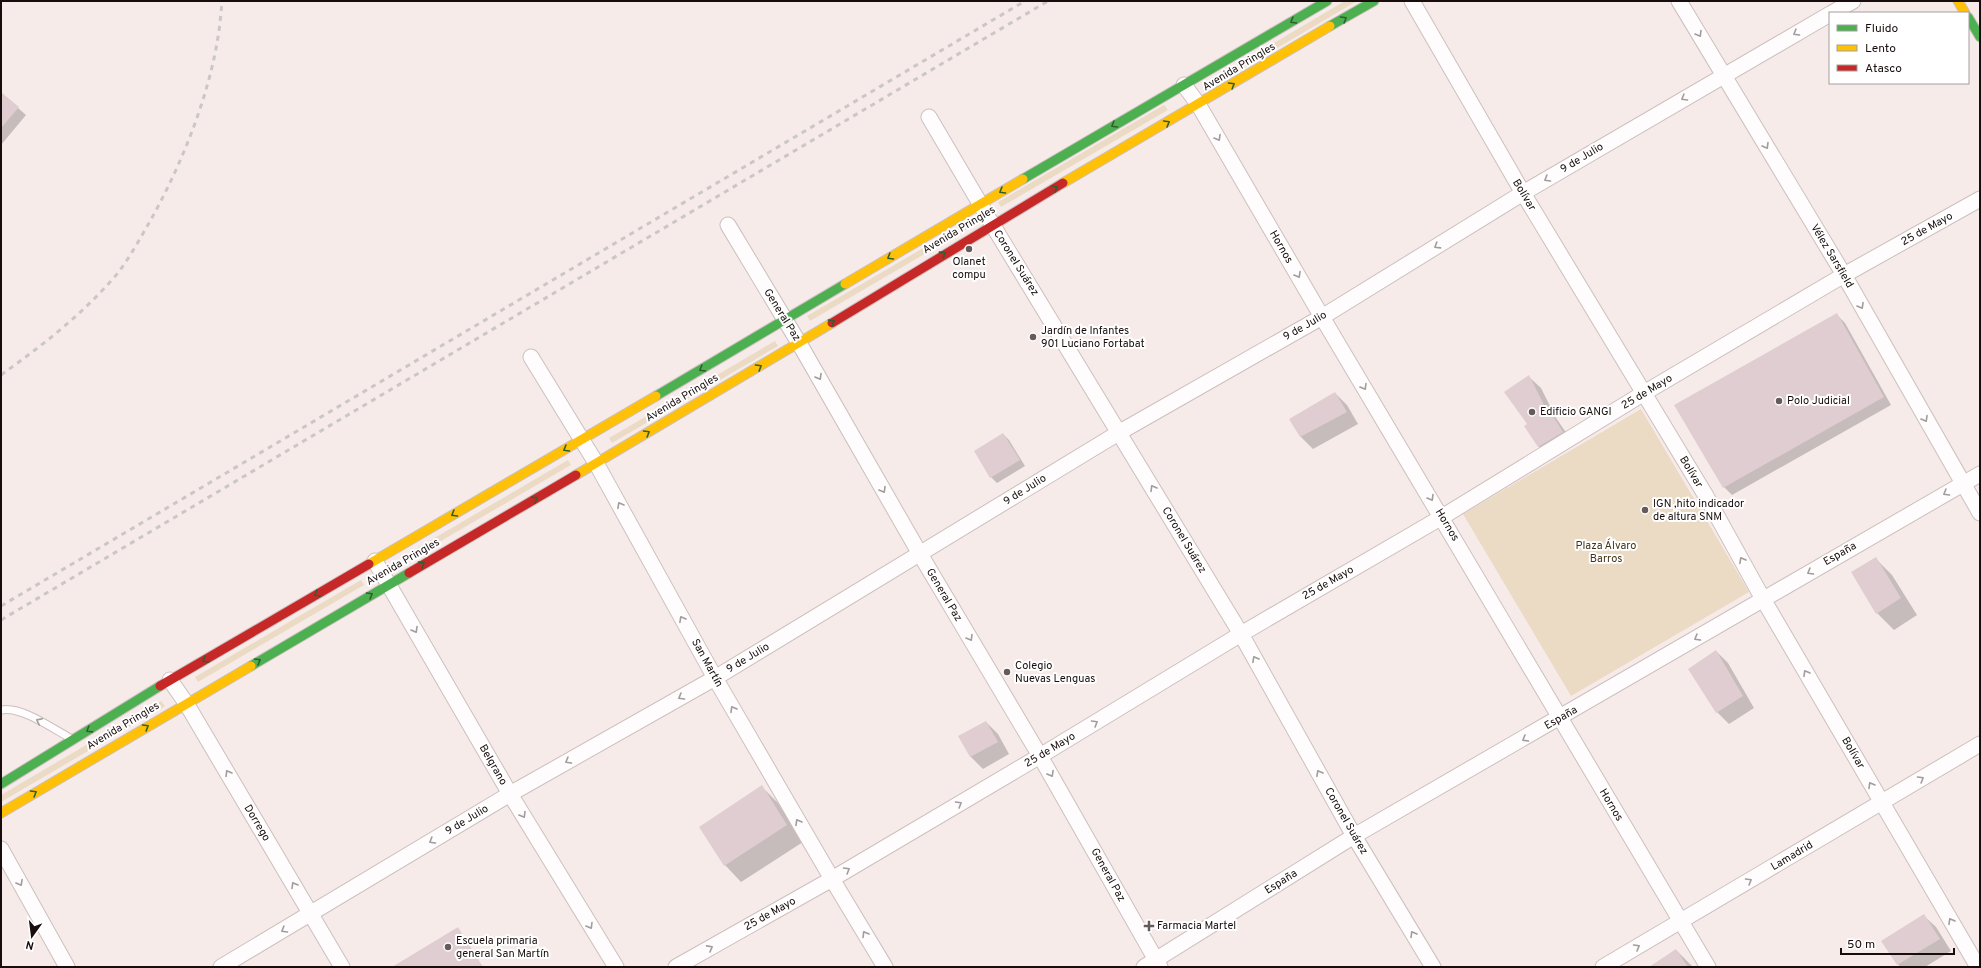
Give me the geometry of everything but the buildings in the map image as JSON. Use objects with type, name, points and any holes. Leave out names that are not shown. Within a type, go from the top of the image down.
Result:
[{"type":"main road","name":"Avenida Pringles","points":[[1,784],[170,680],[582,440],[980,204],[1327,1]]},
{"type":"main road","name":"Avenida Pringles","points":[[1,813],[799,343],[992,224],[1374,1]]},
{"type":"main road","points":[[1958,1],[1965,12]]},
{"type":"main road","points":[[1969,19],[1980,37]]},
{"type":"street","name":"Bolívar","points":[[1412,1],[1523,193],[1706,496],[1763,599],[1978,967]]},
{"type":"street","name":"Vélez Sarsfield","points":[[1679,1],[1844,275],[1962,484],[1980,513]]},
{"type":"street","name":"9 de Julio","points":[[1834,12],[1853,1]]},
{"type":"street","name":"9 de Julio","points":[[221,967],[510,794],[715,678],[1120,432],[1322,317],[1523,193],[1723,75],[1829,15]]},
{"type":"street","name":"Hornos","points":[[1184,85],[1198,104],[1322,317],[1708,967]]},
{"type":"street","name":"Coronel Suárez","points":[[929,117],[992,224],[1120,432],[1241,634],[1354,836],[1433,967]]},
{"type":"street","name":"25 de Mayo","points":[[676,967],[832,880],[1241,634],[1442,517],[1644,393],[1844,275],[1980,199]]},
{"type":"street","name":"General Paz","points":[[728,225],[799,343],[920,554],[1040,756],[1153,965]]},
{"type":"street","name":"San Martín","points":[[531,356],[596,463],[715,678],[832,880],[885,967]]},
{"type":"street","name":"España","points":[[1153,965],[1354,836],[1560,719],[1763,599],[1980,474]]},
{"type":"street","name":"Belgrano","points":[[375,561],[510,794],[616,967]]},
{"type":"street","name":"Dorrego","points":[[170,680],[186,703],[342,967]]},
{"type":"street","name":"Lamadrid","points":[[1603,967],[1980,744]]},
{"type":"street","points":[[1,849],[67,967]]},
{"type":"lane","points":[[1,710],[8,709],[39,720],[73,740]]},
{"type":"green space","points":[[1345,1],[1357,1],[1209,88],[1206,83]]},
{"type":"green space","points":[[1164,105],[1168,110],[1001,207],[998,202]]},
{"type":"green space","points":[[973,219],[976,224],[810,321],[807,316]]},
{"type":"green space","points":[[775,341],[778,346],[612,443],[609,438]]},
{"type":"green space","name":"Plaza Álvaro Barros","points":[[1641,409],[1749,592],[1571,696],[1463,514]]},
{"type":"green space","points":[[568,460],[571,465],[405,562],[402,557]]},
{"type":"green space","points":[[361,580],[364,585],[198,682],[195,677]]},
{"type":"green space","points":[[161,701],[165,706],[1,802],[1,795]]},
{"type":"railway","points":[[1,375],[76,316],[117,274],[134,249],[160,202],[182,157],[200,109],[219,32],[222,1]]},
{"type":"railway","points":[[1,606],[1025,1]]},
{"type":"railway","points":[[1,620],[1048,1]]},
{"type":"traffic: fast","points":[[1023,179],[1327,1]]},
{"type":"traffic: fast","points":[[1330,26],[1374,1]]},
{"type":"traffic: fast","points":[[1969,19],[1980,37]]},
{"type":"traffic: fast","points":[[656,396],[845,284]]},
{"type":"traffic: fast","points":[[251,666],[409,573]]},
{"type":"traffic: fast","points":[[1,784],[160,686]]},
{"type":"traffic: slow","points":[[1958,1],[1964,12]]},
{"type":"traffic: slow","points":[[1063,183],[1330,26]]},
{"type":"traffic: slow","points":[[845,284],[1023,179]]},
{"type":"traffic: slow","points":[[576,475],[832,323]]},
{"type":"traffic: slow","points":[[369,564],[656,396]]},
{"type":"traffic: slow","points":[[1,813],[251,666]]},
{"type":"traffic: jam","points":[[832,323],[1063,183]]},
{"type":"traffic: jam","points":[[409,573],[576,475]]},
{"type":"traffic: jam","points":[[160,686],[369,564]]},
{"type":"place","name":"Olanet compu","points":[[969,249]]},
{"type":"place","name":"Jardín de Infantes 901 Luciano Fortabat","points":[[1033,337]]},
{"type":"place","name":"Polo Judicial","points":[[1779,401]]},
{"type":"place","name":"Edificio GANGI","points":[[1532,412]]},
{"type":"place","name":"IGN ,hito indicador de altura SNM","points":[[1645,510]]},
{"type":"place","name":"Colegio Nuevas Lenguas","points":[[1007,672]]},
{"type":"place","name":"Farmacia Martel","points":[[1149,926]]},
{"type":"place","name":"Escuela primaria general San Martín","points":[[448,947]]}]
